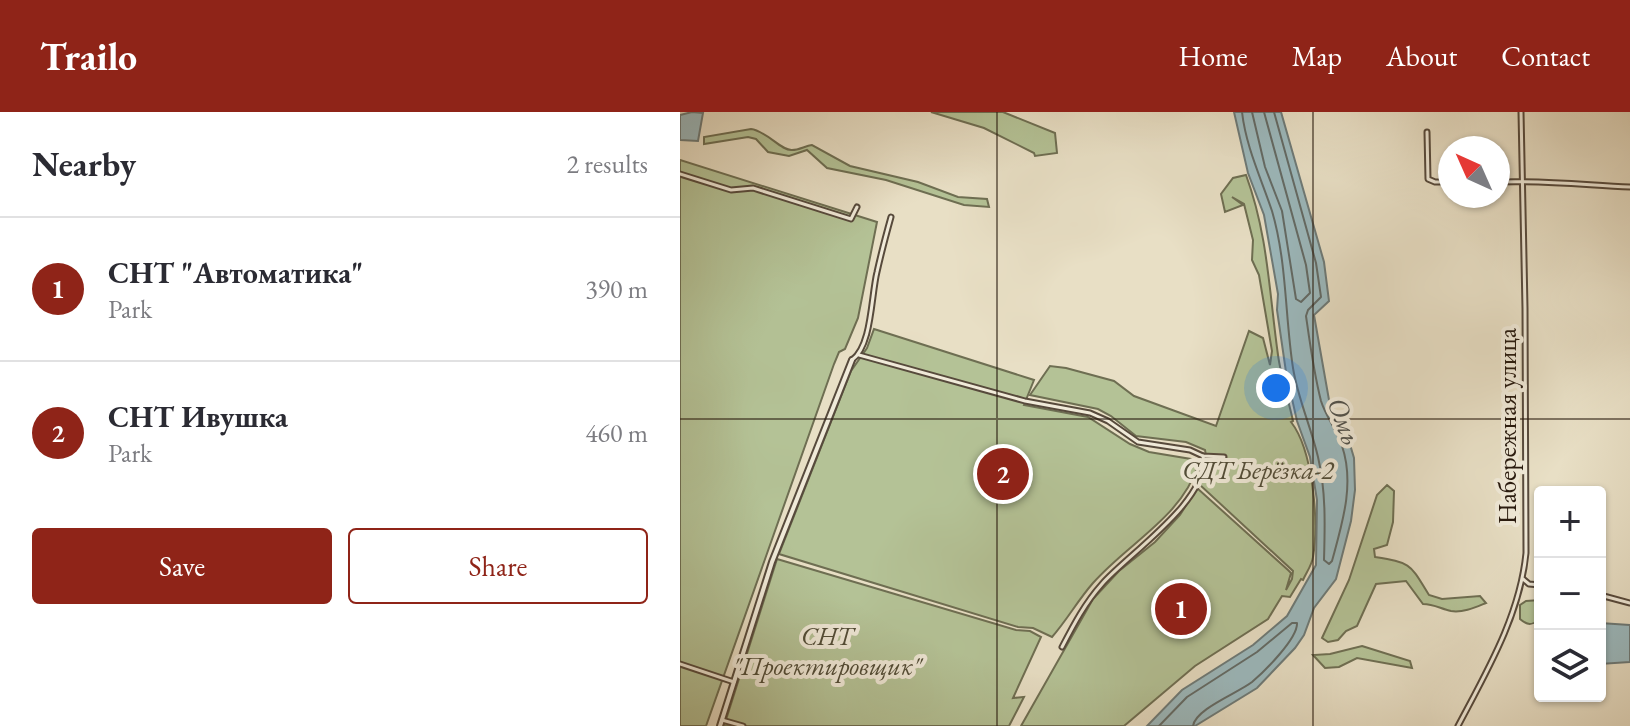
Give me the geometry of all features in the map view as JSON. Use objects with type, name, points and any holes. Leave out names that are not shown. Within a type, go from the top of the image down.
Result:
[{"type":"street","name":"Набережная улица","points":[[1458,726],[1507,629],[1523,579],[1526,553],[1521,112]]},
{"type":"street","points":[[1427,132],[1428,179],[1438,182]]},
{"type":"street","points":[[680,174],[731,190],[762,190],[851,219],[857,207]]},
{"type":"street","points":[[1510,180],[1630,187]]},
{"type":"street","points":[[743,726],[721,723],[775,555],[852,360],[859,355],[866,338],[877,270],[891,217]]},
{"type":"street","points":[[859,355],[1025,401],[1090,413],[1108,421],[1138,442],[1190,450],[1203,456],[1224,457]]},
{"type":"street","points":[[1062,647],[1088,600],[1099,587],[1175,516],[1197,485],[1203,456]]},
{"type":"street","points":[[1523,579],[1534,584]]},
{"type":"street","points":[[1606,597],[1630,603]]},
{"type":"street","points":[[680,664],[734,682]]},
{"type":"green space","points":[[931,112],[1003,112],[1055,133],[1057,153],[1035,156],[984,128]]},
{"type":"green space","points":[[751,129],[788,149],[812,145],[850,166],[918,182],[958,197],[987,199],[989,207],[964,205],[886,180],[827,168],[807,150],[789,156],[768,152],[756,139],[748,137],[704,144],[704,137]]},
{"type":"green space","points":[[680,160],[877,222],[858,318],[845,349],[839,352],[834,364],[706,726],[680,726]]},
{"type":"green space","name":"СДТ Берёзка-2","points":[[1246,175],[1259,219],[1278,355],[1291,422],[1299,434],[1309,468],[1315,525],[1311,563],[1290,597],[1282,596],[1268,619],[1195,666],[1124,726],[1021,726],[1093,599],[1119,571],[1155,542],[1180,515],[1197,488],[1291,573],[1286,590],[1292,579],[1293,571],[1200,485],[1207,461],[1205,450],[1186,442],[1136,436],[1098,409],[1030,395],[1050,366],[1066,368],[1114,381],[1134,396],[1216,426],[1249,331],[1263,338],[1270,365],[1272,351],[1259,275],[1252,260],[1253,240],[1244,204],[1232,197],[1243,205],[1225,212],[1221,194],[1233,178]]},
{"type":"green space","points":[[874,329],[1034,380],[1024,405],[1088,417],[1130,444],[1149,452],[1191,459],[1198,465],[1180,500],[1093,583],[1052,637],[1033,628],[1018,627],[779,554],[851,371],[867,348]]},
{"type":"green space","points":[[1387,485],[1394,491],[1393,522],[1387,545],[1374,549],[1375,557],[1409,567],[1429,595],[1442,599],[1480,596],[1486,603],[1451,611],[1423,604],[1406,581],[1376,584],[1357,626],[1346,631],[1338,640],[1328,642],[1322,638],[1349,580],[1377,495]]},
{"type":"green space","name":"СНТ \"Проектировщик\"","points":[[777,559],[1016,630],[1030,631],[1041,637],[1013,698],[1024,697],[1009,726],[724,726]]},
{"type":"green space","points":[[1534,600],[1534,623],[1525,623],[1520,619],[1520,605]]},
{"type":"green space","points":[[1362,646],[1410,661],[1412,668],[1357,658],[1339,667],[1325,668],[1313,655]]},
{"type":"water","points":[[1234,112],[1281,112],[1324,262],[1329,301],[1314,315],[1329,400],[1354,458],[1355,490],[1351,521],[1336,579],[1314,608],[1304,635],[1295,648],[1257,688],[1195,726],[1147,726],[1182,690],[1253,645],[1287,616],[1316,565],[1317,500],[1310,457],[1297,421],[1286,372],[1277,310],[1278,294],[1264,215],[1248,173]]},
{"type":"water","points":[[703,113],[698,141],[680,140],[680,115]]},
{"type":"water","points":[[1606,623],[1630,625],[1630,662],[1606,664]]},
{"type":"place","name":"СНТ Ивушка","points":[[1003,474]]},
{"type":"place","name":"СНТ \"Автоматика\"","points":[[1181,609]]},
{"type":"water label","name":"Омь","points":[[1345,421]]}]
